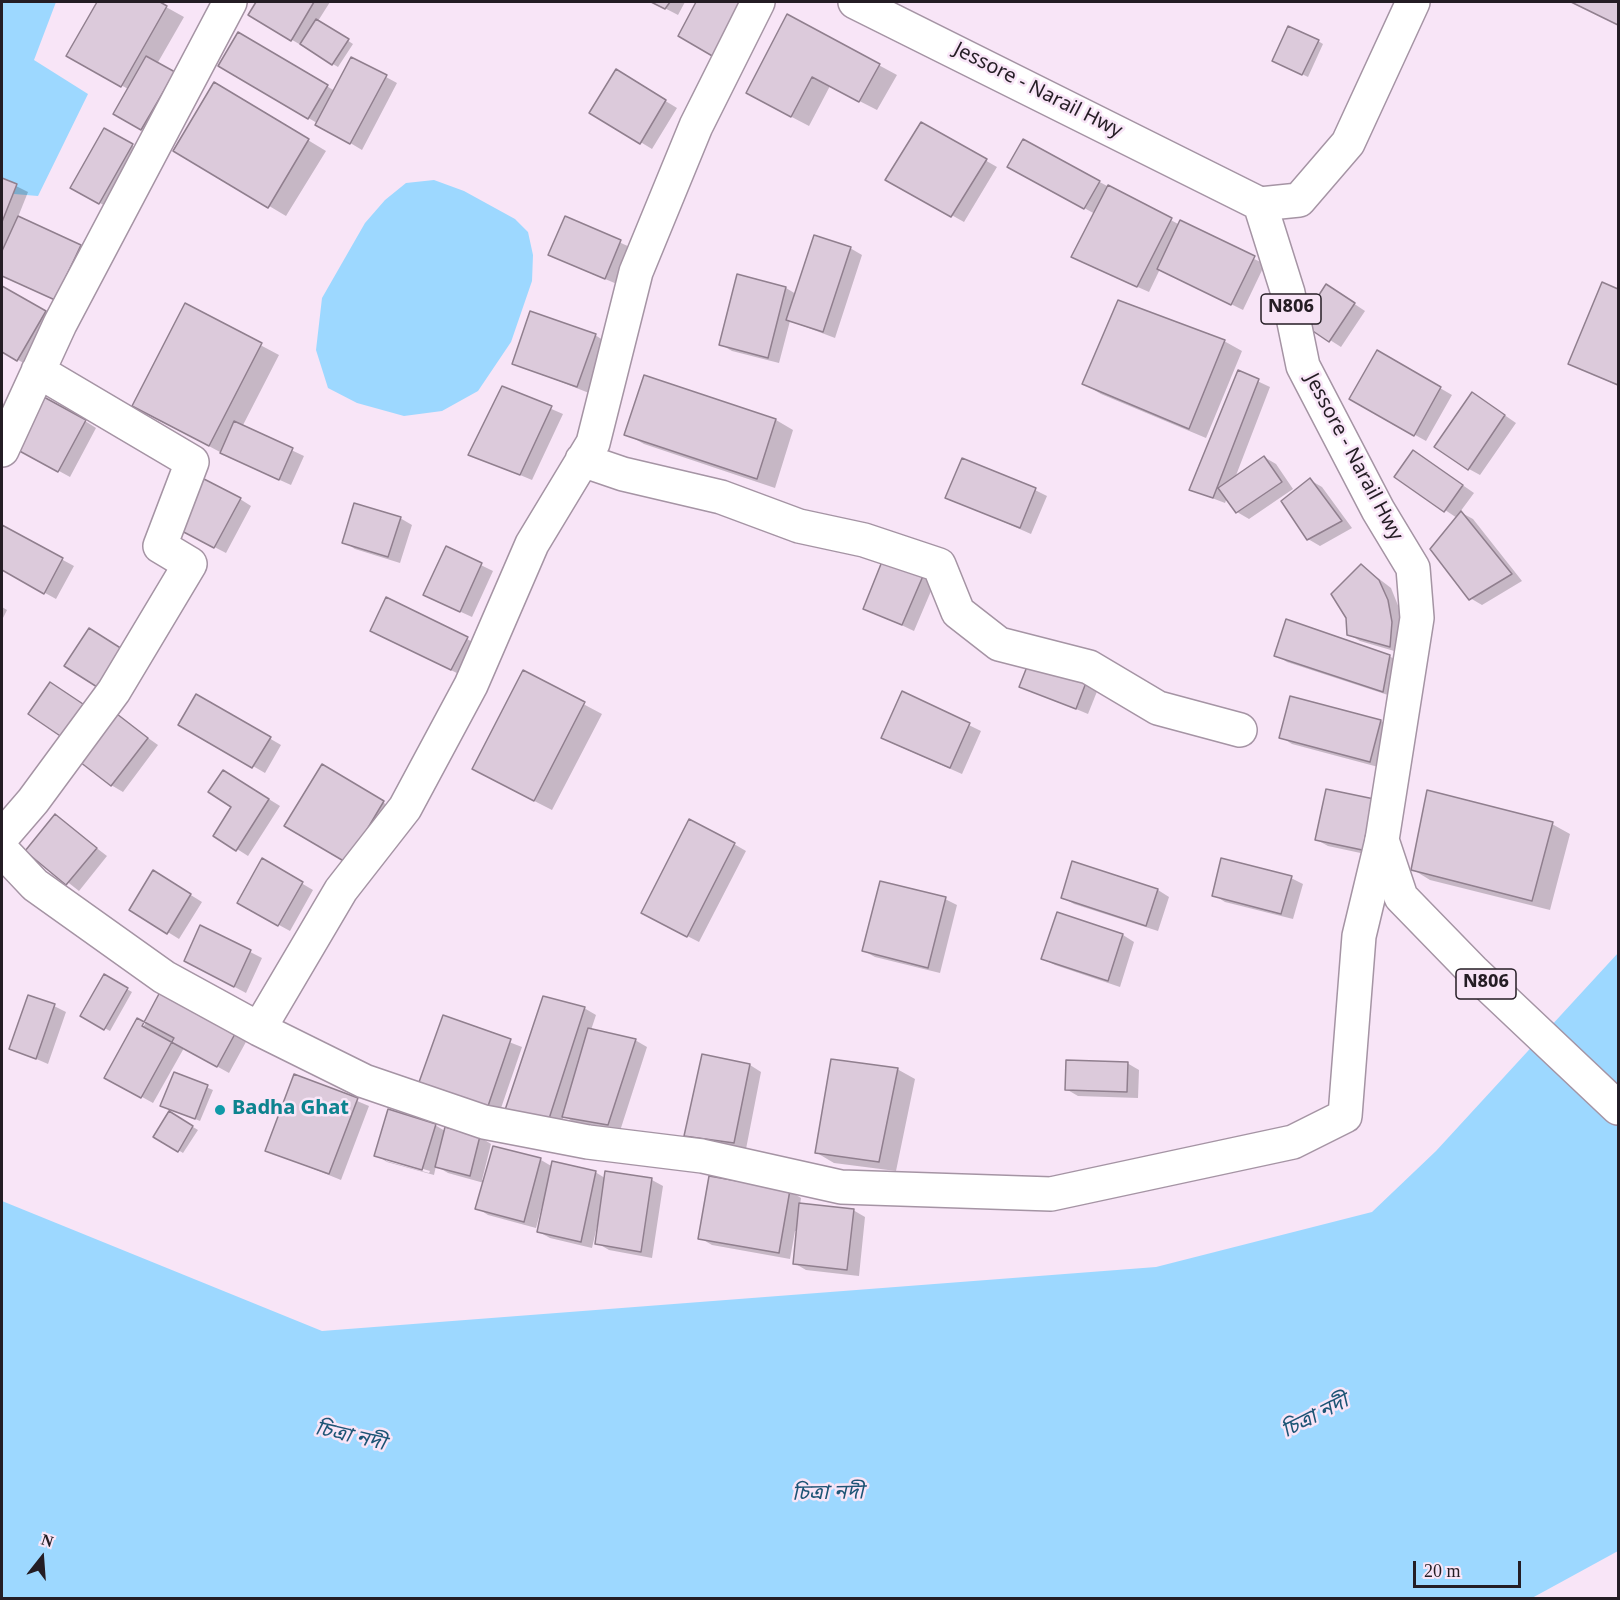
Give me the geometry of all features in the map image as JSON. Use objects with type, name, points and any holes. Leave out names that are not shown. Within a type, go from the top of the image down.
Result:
[{"type":"main road","points":[[2,450],[60,324],[230,2]]},
{"type":"main road","points":[[2,850],[35,885],[164,977],[260,1029],[341,890],[405,808],[471,685],[532,544],[593,443],[636,272],[696,126],[758,2]]},
{"type":"main road","name":"Jessore - Narail Hwy","points":[[260,1029],[364,1081],[484,1122],[588,1142],[702,1156],[841,1187],[1051,1194],[1293,1142],[1345,1116],[1359,936],[1382,840],[1418,618],[1413,567],[1378,510],[1303,366],[1288,293],[1260,204],[855,2]]},
{"type":"main road","points":[[1260,204],[1299,200],[1348,143],[1413,2]]},
{"type":"main road","points":[[2,837],[33,801],[114,691],[190,564],[160,546],[192,462],[38,371]]},
{"type":"main road","points":[[582,460],[623,474],[722,497],[799,526],[864,540],[939,565],[958,612],[999,644],[1089,667],[1158,708],[1240,730]]},
{"type":"main road","name":"N806","points":[[1382,840],[1401,897],[1473,972],[1618,1108]]},
{"type":"water","points":[[2,2],[56,2],[34,60],[88,94],[38,196],[2,193]]},
{"type":"water","points":[[434,180],[464,191],[515,219],[528,232],[533,255],[532,281],[511,342],[478,391],[442,411],[404,416],[357,403],[328,388],[316,350],[322,298],[365,223],[385,200],[406,183]]},
{"type":"water","name":"চিত্রা নদী","points":[[1618,953],[1618,1551],[1532,1598],[2,1598],[2,1201],[322,1331],[1156,1267],[1372,1212],[1436,1151]]},
{"type":"building","points":[[97,2],[160,2],[167,6],[121,87],[66,56]]},
{"type":"building","points":[[256,2],[314,2],[291,41],[248,15]]},
{"type":"building","points":[[651,2],[670,2],[665,9]]},
{"type":"building","points":[[696,2],[742,2],[714,57],[678,36]]},
{"type":"building","points":[[1571,2],[1618,2],[1618,25]]},
{"type":"building","points":[[787,14],[880,64],[859,102],[812,77],[791,117],[746,93]]},
{"type":"building","points":[[316,19],[349,39],[332,65],[300,44]]},
{"type":"building","points":[[1288,26],[1319,40],[1302,75],[1272,61]]},
{"type":"building","points":[[238,32],[328,85],[308,119],[218,66]]},
{"type":"building","points":[[146,56],[175,72],[141,130],[113,114]]},
{"type":"building","points":[[351,57],[387,75],[350,144],[315,125]]},
{"type":"building","points":[[616,69],[666,100],[640,144],[589,113]]},
{"type":"building","points":[[214,82],[309,139],[268,208],[173,151]]},
{"type":"building","points":[[921,122],[987,159],[951,217],[885,180]]},
{"type":"building","points":[[104,128],[133,144],[99,204],[70,188]]},
{"type":"building","points":[[1023,139],[1100,181],[1084,209],[1007,167]]},
{"type":"building","points":[[2,178],[17,184],[2,222]]},
{"type":"building","points":[[1108,185],[1172,218],[1137,287],[1071,257]]},
{"type":"building","points":[[18,216],[81,245],[55,300],[2,276],[2,251]]},
{"type":"building","points":[[565,216],[621,240],[605,279],[548,255]]},
{"type":"building","points":[[1180,220],[1255,256],[1231,305],[1157,269]]},
{"type":"building","points":[[814,235],[851,247],[823,332],[786,320]]},
{"type":"building","points":[[737,274],[786,287],[768,358],[719,345]]},
{"type":"building","points":[[1602,282],[1618,289],[1618,385],[1568,364]]},
{"type":"building","points":[[1326,284],[1355,303],[1329,342],[1301,323]]},
{"type":"building","points":[[2,286],[46,311],[17,361],[2,352]]},
{"type":"building","points":[[1118,300],[1225,340],[1189,429],[1082,384]]},
{"type":"building","points":[[185,303],[262,343],[209,446],[132,406]]},
{"type":"building","points":[[530,311],[596,334],[577,387],[512,364]]},
{"type":"building","points":[[1377,350],[1441,387],[1414,436],[1349,399]]},
{"type":"building","points":[[1238,370],[1259,379],[1213,498],[1189,490]]},
{"type":"building","points":[[644,375],[776,419],[757,479],[624,435]]},
{"type":"building","points":[[502,386],[552,406],[520,475],[468,455]]},
{"type":"building","points":[[1472,392],[1505,415],[1468,470],[1434,447]]},
{"type":"building","points":[[42,396],[86,420],[58,472],[14,448]]},
{"type":"building","points":[[234,421],[293,448],[279,480],[220,453]]},
{"type":"building","points":[[1413,450],[1463,485],[1444,512],[1394,477]]},
{"type":"building","points":[[1264,456],[1282,482],[1236,513],[1218,488]]},
{"type":"building","points":[[962,458],[1036,488],[1020,528],[945,498]]},
{"type":"building","points":[[1310,478],[1342,521],[1307,540],[1281,501]]},
{"type":"building","points":[[204,479],[241,498],[214,548],[178,529]]},
{"type":"building","points":[[354,503],[401,517],[388,557],[342,543]]},
{"type":"building","points":[[1461,511],[1512,574],[1469,600],[1430,549]]},
{"type":"building","points":[[2,525],[63,558],[44,594],[2,570]]},
{"type":"building","points":[[446,546],[482,563],[460,612],[423,595]]},
{"type":"building","points":[[883,559],[923,576],[902,625],[863,609]]},
{"type":"building","points":[[1361,564],[1379,580],[1388,600],[1392,622],[1390,647],[1347,635],[1346,618],[1331,594]]},
{"type":"building","points":[[386,597],[468,637],[451,670],[370,631]]},
{"type":"building","points":[[1286,619],[1390,655],[1383,692],[1274,656]]},
{"type":"building","points":[[89,628],[130,654],[105,692],[64,666]]},
{"type":"building","points":[[1030,659],[1087,680],[1076,709],[1019,687]]},
{"type":"building","points":[[523,670],[585,702],[534,801],[472,769]]},
{"type":"building","points":[[50,682],[92,710],[69,742],[28,714]]},
{"type":"building","points":[[902,691],[970,723],[950,768],[881,738]]},
{"type":"building","points":[[196,694],[271,737],[252,768],[178,725]]},
{"type":"building","points":[[1290,696],[1381,720],[1370,762],[1279,738]]},
{"type":"building","points":[[117,714],[148,738],[111,786],[80,762]]},
{"type":"building","points":[[322,764],[384,801],[347,863],[284,826]]},
{"type":"building","points":[[223,770],[269,799],[236,851],[213,836],[231,807],[208,792]]},
{"type":"building","points":[[1326,789],[1379,800],[1367,851],[1315,840]]},
{"type":"building","points":[[1427,790],[1553,822],[1532,901],[1411,870]]},
{"type":"building","points":[[55,814],[97,848],[66,885],[25,851]]},
{"type":"building","points":[[689,819],[735,843],[687,937],[641,913]]},
{"type":"building","points":[[262,858],[303,882],[278,926],[237,903]]},
{"type":"building","points":[[1221,858],[1292,876],[1281,914],[1212,896]]},
{"type":"building","points":[[1072,861],[1158,889],[1146,926],[1061,898]]},
{"type":"building","points":[[153,870],[191,894],[167,934],[129,910]]},
{"type":"building","points":[[880,881],[946,897],[928,968],[862,951]]},
{"type":"building","points":[[1057,912],[1123,934],[1108,981],[1041,959]]},
{"type":"building","points":[[200,925],[251,950],[234,987],[184,961]]},
{"type":"building","points":[[104,974],[128,988],[104,1030],[80,1016]]},
{"type":"building","points":[[161,990],[236,1032],[217,1067],[142,1026]]},
{"type":"building","points":[[28,995],[55,1004],[36,1059],[9,1049]]},
{"type":"building","points":[[543,996],[585,1007],[547,1125],[505,1110]]},
{"type":"building","points":[[443,1015],[511,1039],[487,1109],[418,1085]]},
{"type":"building","points":[[137,1018],[174,1038],[141,1098],[104,1078]]},
{"type":"building","points":[[588,1028],[636,1039],[608,1125],[562,1117]]},
{"type":"building","points":[[702,1054],[750,1064],[734,1143],[684,1136]]},
{"type":"building","points":[[831,1059],[898,1068],[879,1162],[815,1153]]},
{"type":"building","points":[[1066,1060],[1128,1062],[1127,1092],[1065,1090]]},
{"type":"building","points":[[174,1072],[208,1085],[195,1119],[160,1106]]},
{"type":"building","points":[[294,1074],[358,1098],[329,1174],[265,1151]]},
{"type":"building","points":[[388,1109],[436,1124],[422,1170],[374,1156]]},
{"type":"building","points":[[169,1111],[193,1126],[178,1152],[153,1137]]},
{"type":"building","points":[[445,1127],[480,1136],[470,1176],[435,1167]]},
{"type":"building","points":[[493,1146],[541,1158],[524,1222],[475,1209]]},
{"type":"building","points":[[552,1161],[596,1171],[581,1242],[537,1232]]},
{"type":"building","points":[[605,1171],[652,1178],[641,1252],[595,1244]]},
{"type":"building","points":[[709,1176],[790,1190],[779,1253],[698,1239]]},
{"type":"building","points":[[799,1203],[854,1209],[847,1270],[793,1264]]},
{"type":"place","name":"Badha Ghat","points":[[220,1110]]}]
